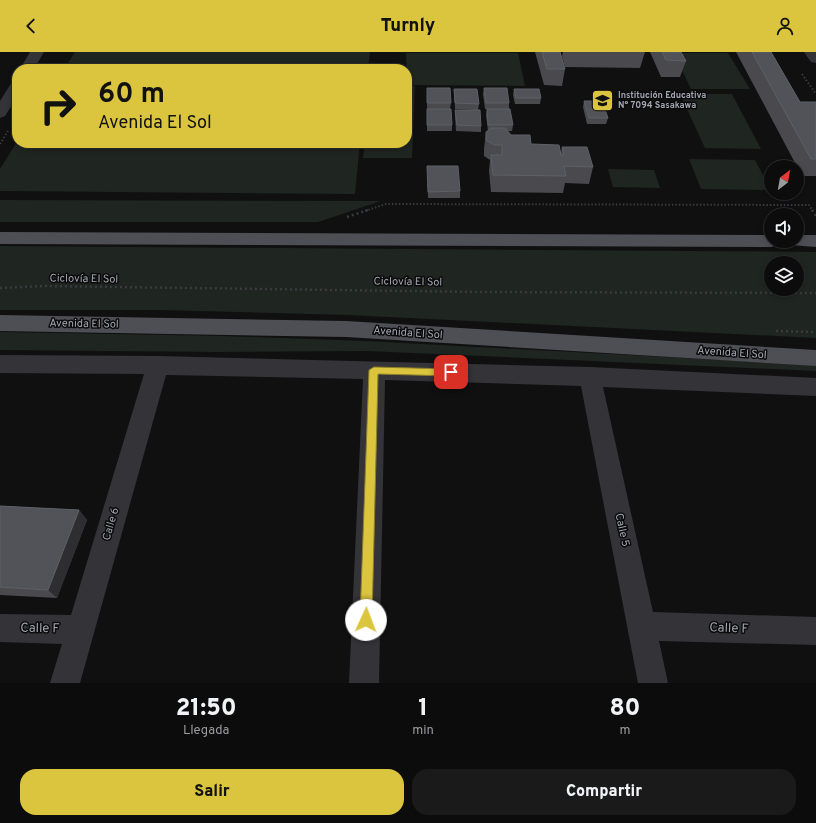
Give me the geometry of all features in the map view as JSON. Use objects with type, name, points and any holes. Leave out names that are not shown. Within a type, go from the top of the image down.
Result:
[{"type":"main road","points":[[0,238],[764,241]]},
{"type":"main road","points":[[804,241],[816,241]]},
{"type":"main road","name":"Avenida El Sol","points":[[0,323],[346,329],[816,358]]},
{"type":"street","points":[[30,64],[37,52]]},
{"type":"street","points":[[811,52],[816,59]]},
{"type":"street","points":[[0,113],[12,93]]},
{"type":"street","points":[[0,364],[158,365],[590,376],[816,387]]},
{"type":"street","name":"Calle 6","points":[[65,683],[158,365]]},
{"type":"street","points":[[364,683],[374,370]]},
{"type":"street","name":"Calle 5","points":[[590,376],[643,626],[653,683]]},
{"type":"street","name":"Calle F","points":[[643,626],[816,631]]},
{"type":"street","name":"Calle F","points":[[0,628],[80,630]]},
{"type":"path","points":[[342,218],[386,204],[809,205],[816,216]]},
{"type":"path","name":"Ciclovía El Sol","points":[[0,288],[44,286],[480,292],[816,293]]},
{"type":"shaded area","points":[[75,52],[370,52],[369,64],[67,64]]},
{"type":"shaded area","points":[[406,53],[518,53],[525,86],[412,85],[412,64],[406,64]]},
{"type":"shaded area","points":[[674,53],[728,53],[750,89],[691,89]]},
{"type":"shaded area","points":[[412,86],[415,86],[412,158],[363,158],[364,148],[412,148]]},
{"type":"shaded area","points":[[680,94],[732,94],[761,149],[705,148]]},
{"type":"shaded area","points":[[13,148],[360,148],[355,194],[0,191],[0,169]]},
{"type":"shaded area","points":[[689,159],[755,160],[764,177],[764,190],[701,189]]},
{"type":"shaded area","points":[[608,169],[654,170],[660,188],[613,187]]},
{"type":"shaded area","points":[[0,200],[381,201],[318,222],[0,222]]},
{"type":"shaded area","points":[[0,246],[816,252],[816,338],[348,315],[160,310],[0,310]]},
{"type":"shaded area","points":[[0,332],[224,336],[366,341],[816,365],[816,371],[367,351],[217,352],[0,350]]},
{"type":"building","points":[[542,52],[560,52],[565,69],[547,69]]},
{"type":"building","points":[[662,52],[681,52],[686,61],[666,60]]},
{"type":"building","points":[[752,52],[771,52],[800,102],[816,102],[816,159],[811,159]]},
{"type":"building","points":[[427,88],[450,88],[451,103],[427,103]]},
{"type":"building","points":[[484,88],[507,88],[509,103],[486,103]]},
{"type":"building","points":[[454,89],[477,89],[479,104],[455,103]]},
{"type":"building","points":[[514,89],[539,89],[541,98],[516,98]]},
{"type":"building","points":[[584,101],[602,101],[608,118],[589,118]]},
{"type":"building","points":[[427,109],[451,109],[452,125],[427,125]]},
{"type":"building","points":[[487,109],[510,109],[513,125],[488,125]]},
{"type":"building","points":[[455,110],[480,110],[481,126],[457,125]]},
{"type":"building","points":[[491,128],[505,128],[511,135],[530,135],[531,144],[559,145],[561,155],[564,155],[562,147],[587,147],[593,167],[564,166],[566,176],[493,175],[491,155],[502,155],[502,145],[494,145],[486,140],[486,132]]},
{"type":"building","points":[[427,166],[458,166],[460,191],[428,192]]},
{"type":"building","points":[[0,506],[79,510],[48,590],[0,587]]},
{"type":"place","name":"Institución Educativa N° 7094 Sasakawa","points":[[602,100]]},
{"type":"route","points":[[366,620],[374,370],[451,372]]}]
